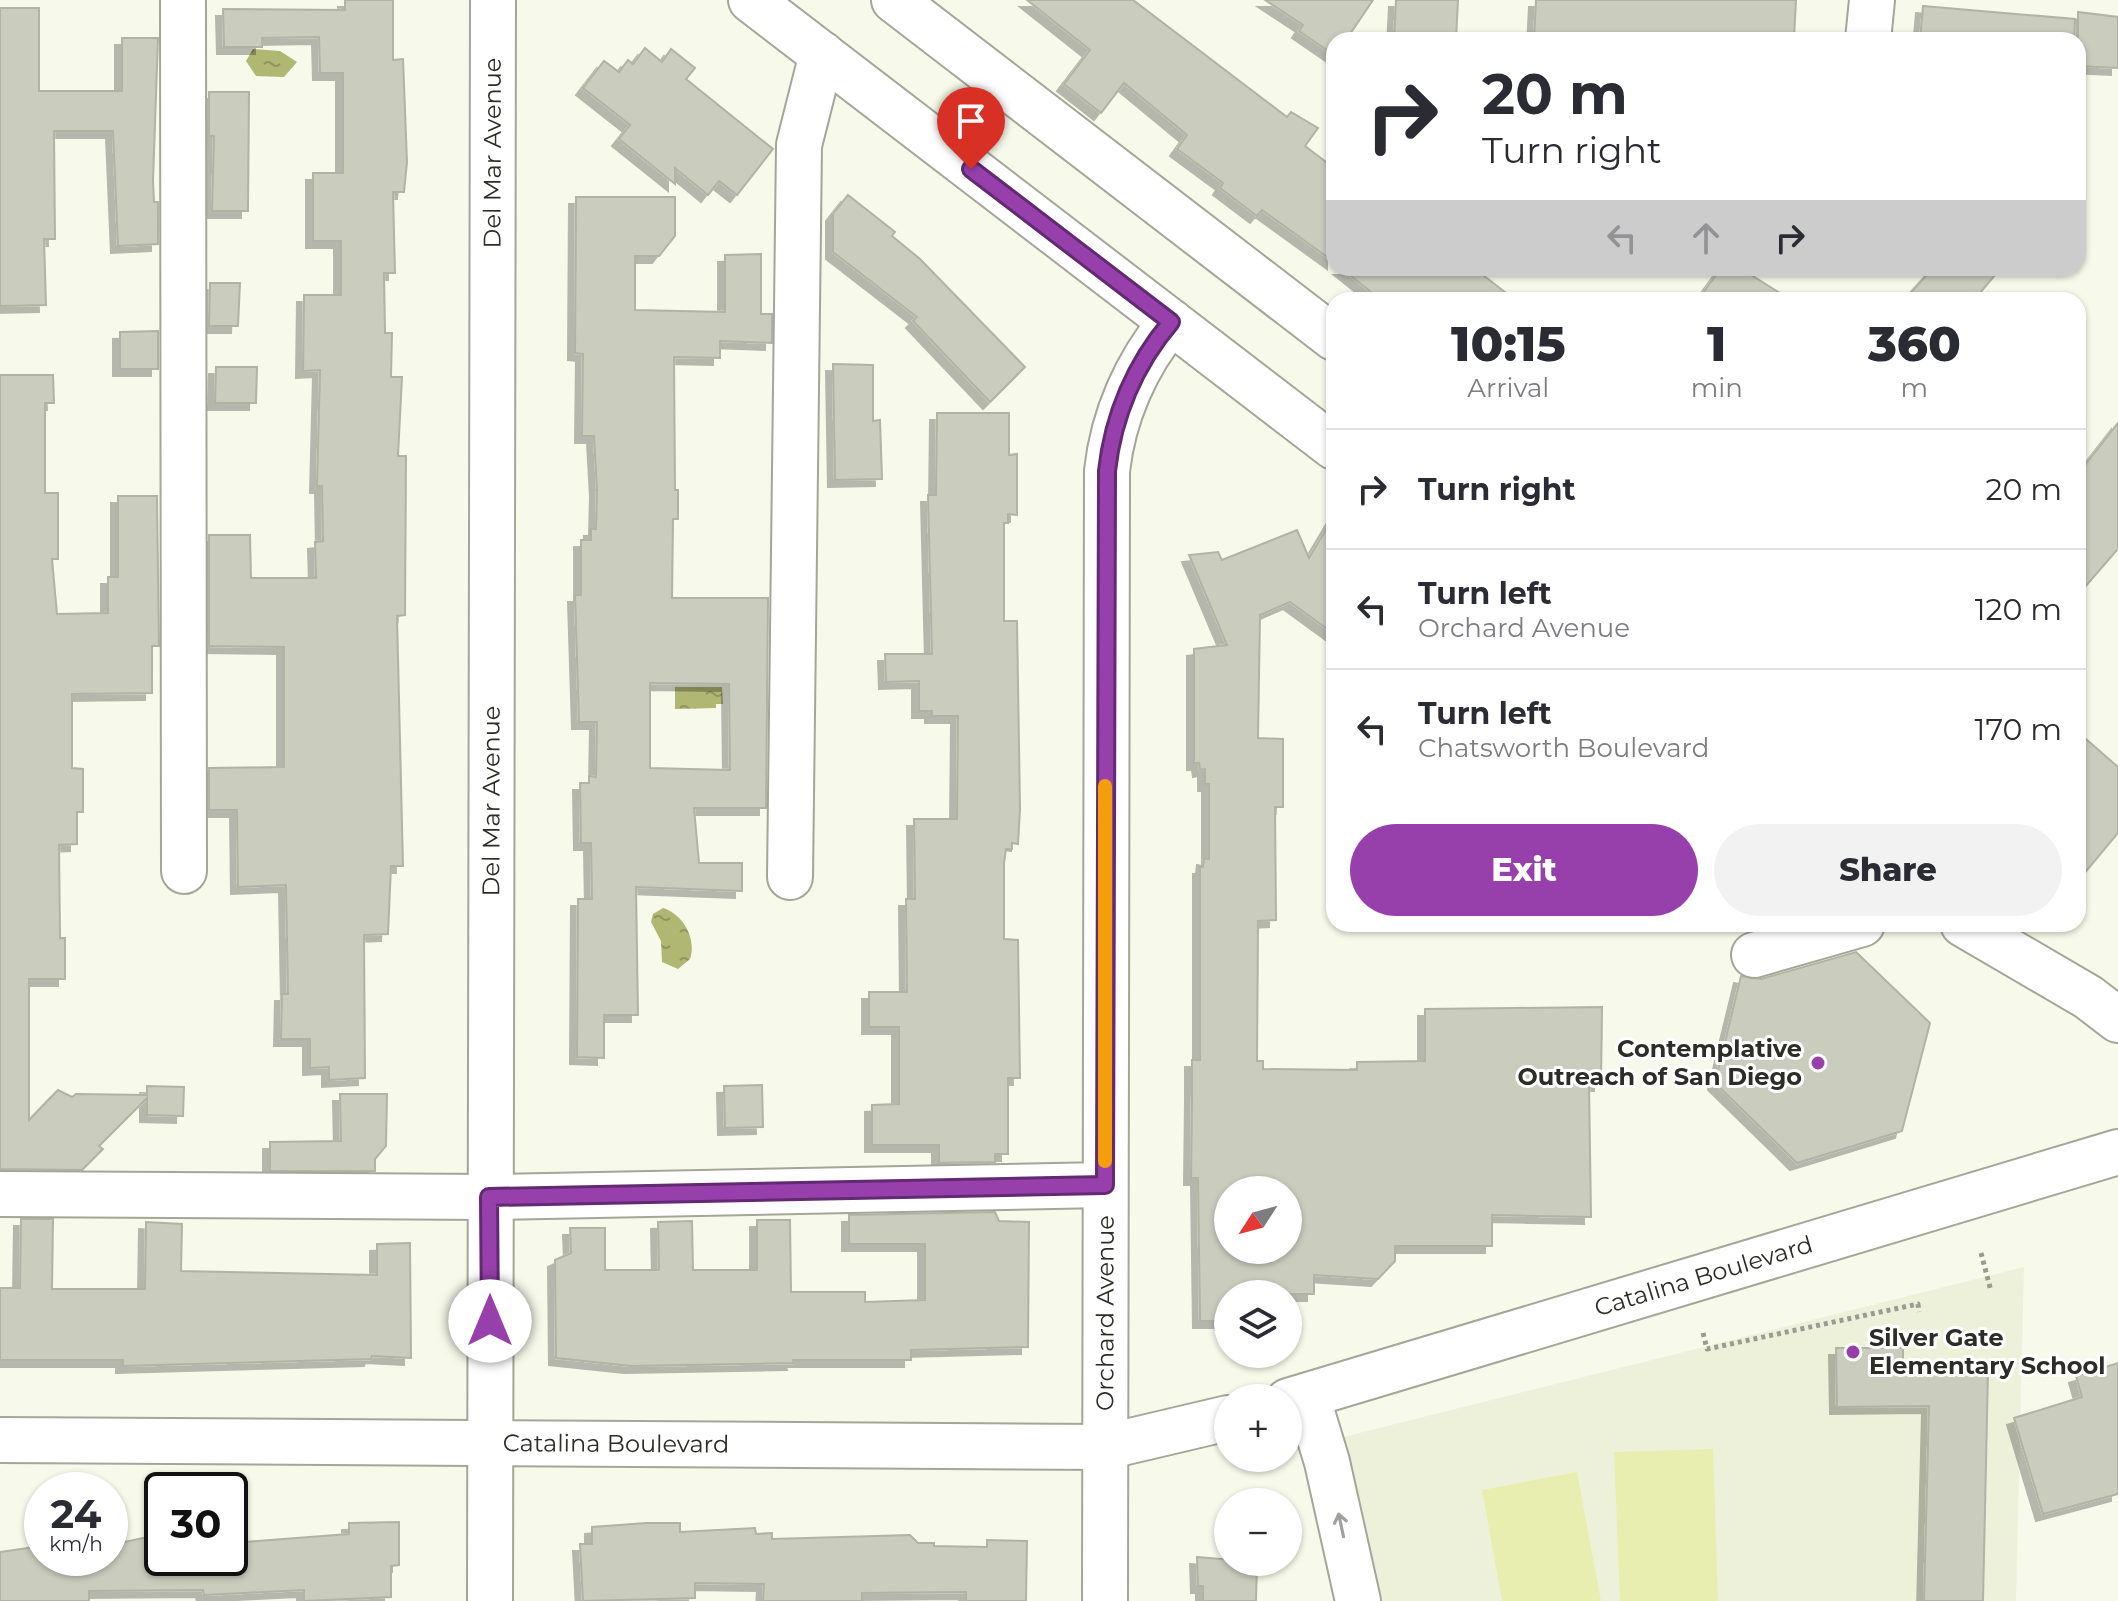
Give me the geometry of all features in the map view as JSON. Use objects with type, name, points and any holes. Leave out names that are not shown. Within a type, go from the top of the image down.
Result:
[{"type":"street","points":[[183,0],[184,871]]},
{"type":"street","name":"Del Mar Avenue","points":[[490,1601],[493,0]]},
{"type":"street","points":[[751,0],[1326,441]]},
{"type":"street","points":[[894,0],[1326,332]]},
{"type":"street","points":[[1869,32],[1872,0]]},
{"type":"street","points":[[790,877],[799,145],[822,54]]},
{"type":"street","name":"Orchard Avenue","points":[[1105,1601],[1107,471],[1114,431],[1138,368],[1171,322]]},
{"type":"street","points":[[1754,955],[1834,932]]},
{"type":"street","points":[[1977,932],[2088,997],[2118,1020]]},
{"type":"street","name":"Catalina Boulevard","points":[[1302,1397],[2118,1152]]},
{"type":"street","points":[[0,1194],[489,1197],[1105,1185]]},
{"type":"street","points":[[1302,1409],[1327,1462],[1358,1601]]},
{"type":"street","name":"Catalina Boulevard","points":[[0,1440],[1105,1447],[1214,1421]]},
{"type":"path","points":[[1981,1253],[1991,1291]]},
{"type":"path","points":[[1703,1333],[1707,1349],[1918,1304],[1919,1312]]},
{"type":"shaded area","name":"Silver Gate Elementary School","points":[[2024,1267],[2016,1601],[1372,1601],[1343,1437]]},
{"type":"shaded area","points":[[1713,1449],[1718,1601],[1620,1601],[1614,1452]]},
{"type":"shaded area","points":[[1577,1472],[1601,1601],[1502,1601],[1482,1490]]},
{"type":"water","points":[[253,49],[280,51],[297,62],[284,77],[256,76],[246,61]]},
{"type":"water","points":[[675,687],[722,687],[723,704],[716,704],[716,708],[675,709]]},
{"type":"water","points":[[663,908],[677,916],[687,928],[692,943],[690,959],[678,969],[662,962],[661,941],[651,922],[653,914]]},
{"type":"building","points":[[345,0],[393,0],[393,60],[403,59],[407,162],[404,192],[393,192],[395,273],[384,273],[385,333],[392,333],[391,377],[402,377],[398,456],[406,456],[405,615],[397,616],[403,866],[391,866],[388,934],[364,935],[365,1078],[329,1080],[329,1067],[310,1068],[310,1039],[281,1039],[282,994],[288,994],[286,885],[238,887],[237,810],[209,810],[209,768],[284,767],[284,647],[209,646],[209,535],[250,535],[251,578],[316,578],[315,542],[323,541],[322,486],[317,486],[320,370],[303,371],[304,295],[341,295],[341,241],[313,241],[313,173],[343,173],[343,73],[320,73],[319,37],[262,38],[262,47],[224,47],[223,9],[345,10]]},
{"type":"building","points":[[1027,0],[1133,0],[1287,117],[1291,112],[1318,128],[1305,146],[1326,162],[1326,256],[1262,210],[1257,216],[1220,188],[1223,183],[1177,149],[1187,135],[1124,83],[1101,113],[1064,84],[1090,50]]},
{"type":"building","points":[[1265,0],[1373,0],[1351,32],[1326,32],[1326,50],[1299,31],[1303,25]]},
{"type":"building","points":[[1396,0],[1458,0],[1456,32],[1394,32]]},
{"type":"building","points":[[1536,0],[1796,0],[1794,32],[1534,32]]},
{"type":"building","points":[[1923,6],[2075,19],[2074,32],[1921,32]]},
{"type":"building","points":[[0,8],[39,8],[39,91],[122,91],[122,38],[158,38],[153,181],[154,202],[158,202],[158,244],[118,246],[113,131],[54,131],[55,239],[44,239],[46,305],[0,306]]},
{"type":"building","points":[[2078,12],[2118,17],[2118,68],[2086,66],[2086,32],[2078,32]]},
{"type":"building","points":[[645,48],[662,62],[671,49],[695,68],[686,79],[773,149],[737,195],[719,181],[708,195],[675,168],[675,184],[619,139],[630,125],[583,88],[604,61],[619,72],[628,60],[633,64]]},
{"type":"building","points":[[209,92],[249,92],[248,211],[212,211],[214,136],[209,136]]},
{"type":"building","points":[[848,195],[895,232],[892,236],[920,259],[1025,367],[990,402],[913,321],[917,317],[833,252],[833,214]]},
{"type":"building","points":[[576,197],[675,197],[675,236],[659,256],[635,256],[635,310],[725,312],[725,255],[761,254],[761,314],[772,314],[772,343],[720,341],[720,358],[674,357],[678,519],[673,519],[672,598],[768,598],[766,808],[694,808],[699,863],[742,863],[742,891],[636,887],[638,1015],[604,1015],[604,1058],[577,1057],[578,899],[592,899],[591,843],[581,843],[580,783],[589,783],[589,776],[596,777],[597,722],[579,722],[575,595],[581,595],[581,540],[591,540],[591,529],[596,529],[597,490],[594,436],[582,436],[583,354],[575,353]],"holes":[[[650,683],[729,684],[730,770],[650,768]]]},
{"type":"building","points":[[1351,276],[1484,276],[1505,292],[1371,292]]},
{"type":"building","points":[[1715,276],[1753,276],[1778,292],[1704,292]]},
{"type":"building","points":[[1926,276],[1994,276],[1981,292],[1911,292]]},
{"type":"building","points":[[210,283],[240,283],[238,326],[209,326]]},
{"type":"building","points":[[158,331],[158,369],[120,369],[120,332]]},
{"type":"building","points":[[833,364],[873,365],[873,421],[880,420],[882,479],[835,480]]},
{"type":"building","points":[[216,367],[257,367],[256,403],[215,403]]},
{"type":"building","points":[[0,375],[53,375],[54,403],[45,403],[45,493],[58,493],[58,559],[52,559],[57,614],[108,613],[108,577],[118,577],[118,496],[157,496],[159,646],[152,646],[152,693],[72,694],[72,768],[83,769],[83,812],[77,812],[77,844],[59,845],[60,938],[65,938],[65,979],[29,979],[29,1120],[58,1090],[72,1097],[76,1094],[147,1095],[147,1086],[184,1087],[183,1116],[147,1115],[147,1098],[99,1146],[103,1149],[82,1170],[0,1169]]},
{"type":"building","points":[[937,413],[1009,413],[1009,455],[1017,454],[1017,515],[1008,514],[1008,523],[1004,523],[1004,621],[1017,621],[1020,809],[1018,844],[1012,843],[1012,849],[1006,849],[1004,863],[1004,939],[1018,940],[1020,1078],[1008,1078],[1008,1154],[995,1154],[995,1162],[939,1163],[939,1145],[872,1145],[872,1105],[899,1104],[899,1027],[869,1027],[869,992],[907,992],[906,899],[915,899],[914,819],[957,819],[958,716],[932,716],[932,711],[919,711],[919,681],[886,682],[885,654],[932,654],[928,495],[936,495]]},
{"type":"building","points":[[2118,423],[2118,549],[2086,586],[2086,464]]},
{"type":"building","points":[[1326,529],[1326,628],[1290,602],[1260,615],[1258,738],[1283,739],[1283,807],[1275,807],[1276,920],[1258,921],[1257,1061],[1263,1061],[1263,1069],[1357,1070],[1357,1062],[1425,1061],[1425,1009],[1602,1007],[1601,1084],[1589,1084],[1591,1217],[1492,1215],[1492,1246],[1395,1246],[1395,1261],[1378,1279],[1314,1275],[1314,1294],[1302,1294],[1302,1280],[1214,1280],[1214,1321],[1200,1321],[1198,1178],[1191,1178],[1192,1060],[1200,1060],[1200,867],[1203,867],[1204,858],[1209,859],[1209,784],[1205,784],[1205,769],[1200,770],[1199,763],[1194,763],[1194,649],[1227,645],[1189,555],[1218,552],[1222,560],[1297,530],[1309,558]]},
{"type":"building","points":[[2086,739],[2118,767],[2118,833],[2086,871]]},
{"type":"building","points":[[1856,952],[1930,1023],[1902,1131],[1797,1163],[1715,1083],[1741,976],[1761,979]]},
{"type":"building","points":[[762,1085],[763,1127],[725,1128],[724,1086]]},
{"type":"building","points":[[340,1094],[387,1094],[386,1146],[375,1159],[375,1171],[270,1171],[270,1142],[341,1141]]},
{"type":"building","points":[[995,1212],[999,1221],[1029,1222],[1028,1347],[911,1350],[911,1360],[793,1360],[794,1363],[631,1366],[556,1358],[555,1260],[571,1253],[570,1228],[605,1228],[605,1270],[659,1270],[658,1222],[692,1221],[693,1270],[757,1270],[757,1220],[790,1220],[791,1292],[865,1292],[865,1302],[925,1300],[925,1244],[849,1244],[849,1215]]},
{"type":"building","points":[[21,1219],[53,1219],[52,1289],[145,1289],[146,1222],[182,1224],[181,1271],[377,1275],[377,1244],[410,1243],[411,1358],[372,1356],[371,1359],[123,1366],[123,1360],[0,1360],[0,1288],[20,1288]]},
{"type":"building","points":[[1836,1348],[1903,1348],[1903,1374],[1988,1371],[1983,1601],[1924,1601],[1929,1406],[1837,1407]]},
{"type":"building","points":[[2118,1363],[2118,1494],[2043,1514],[2014,1418],[2082,1397],[2076,1376]]},
{"type":"building","points":[[399,1522],[399,1565],[391,1566],[391,1597],[304,1601],[304,1590],[204,1595],[203,1590],[89,1591],[89,1601],[0,1601],[0,1552],[24,1549],[24,1576],[128,1576],[128,1541],[144,1538],[144,1576],[248,1576],[248,1542],[349,1534],[349,1523]]},
{"type":"building","points":[[680,1523],[680,1532],[755,1528],[756,1534],[772,1533],[772,1539],[910,1535],[918,1543],[934,1543],[934,1546],[987,1547],[987,1540],[1027,1541],[1026,1601],[966,1601],[966,1592],[862,1593],[862,1601],[763,1601],[764,1584],[695,1583],[695,1598],[583,1601],[580,1544],[592,1544],[592,1527]]},
{"type":"building","points":[[1197,1557],[1214,1558],[1214,1576],[1257,1576],[1256,1601],[1203,1601],[1203,1586],[1198,1586]]},
{"type":"slow traffic","points":[[1105,786],[1105,1161]]},
{"type":"place","name":"Contemplative Outreach of San Diego","points":[[1818,1063]]},
{"type":"place","name":"Silver Gate Elementary School","points":[[1853,1352]]},
{"type":"route","points":[[490,1321],[489,1197],[1105,1185],[1107,471],[1114,431],[1138,368],[1171,322],[971,169]]}]
